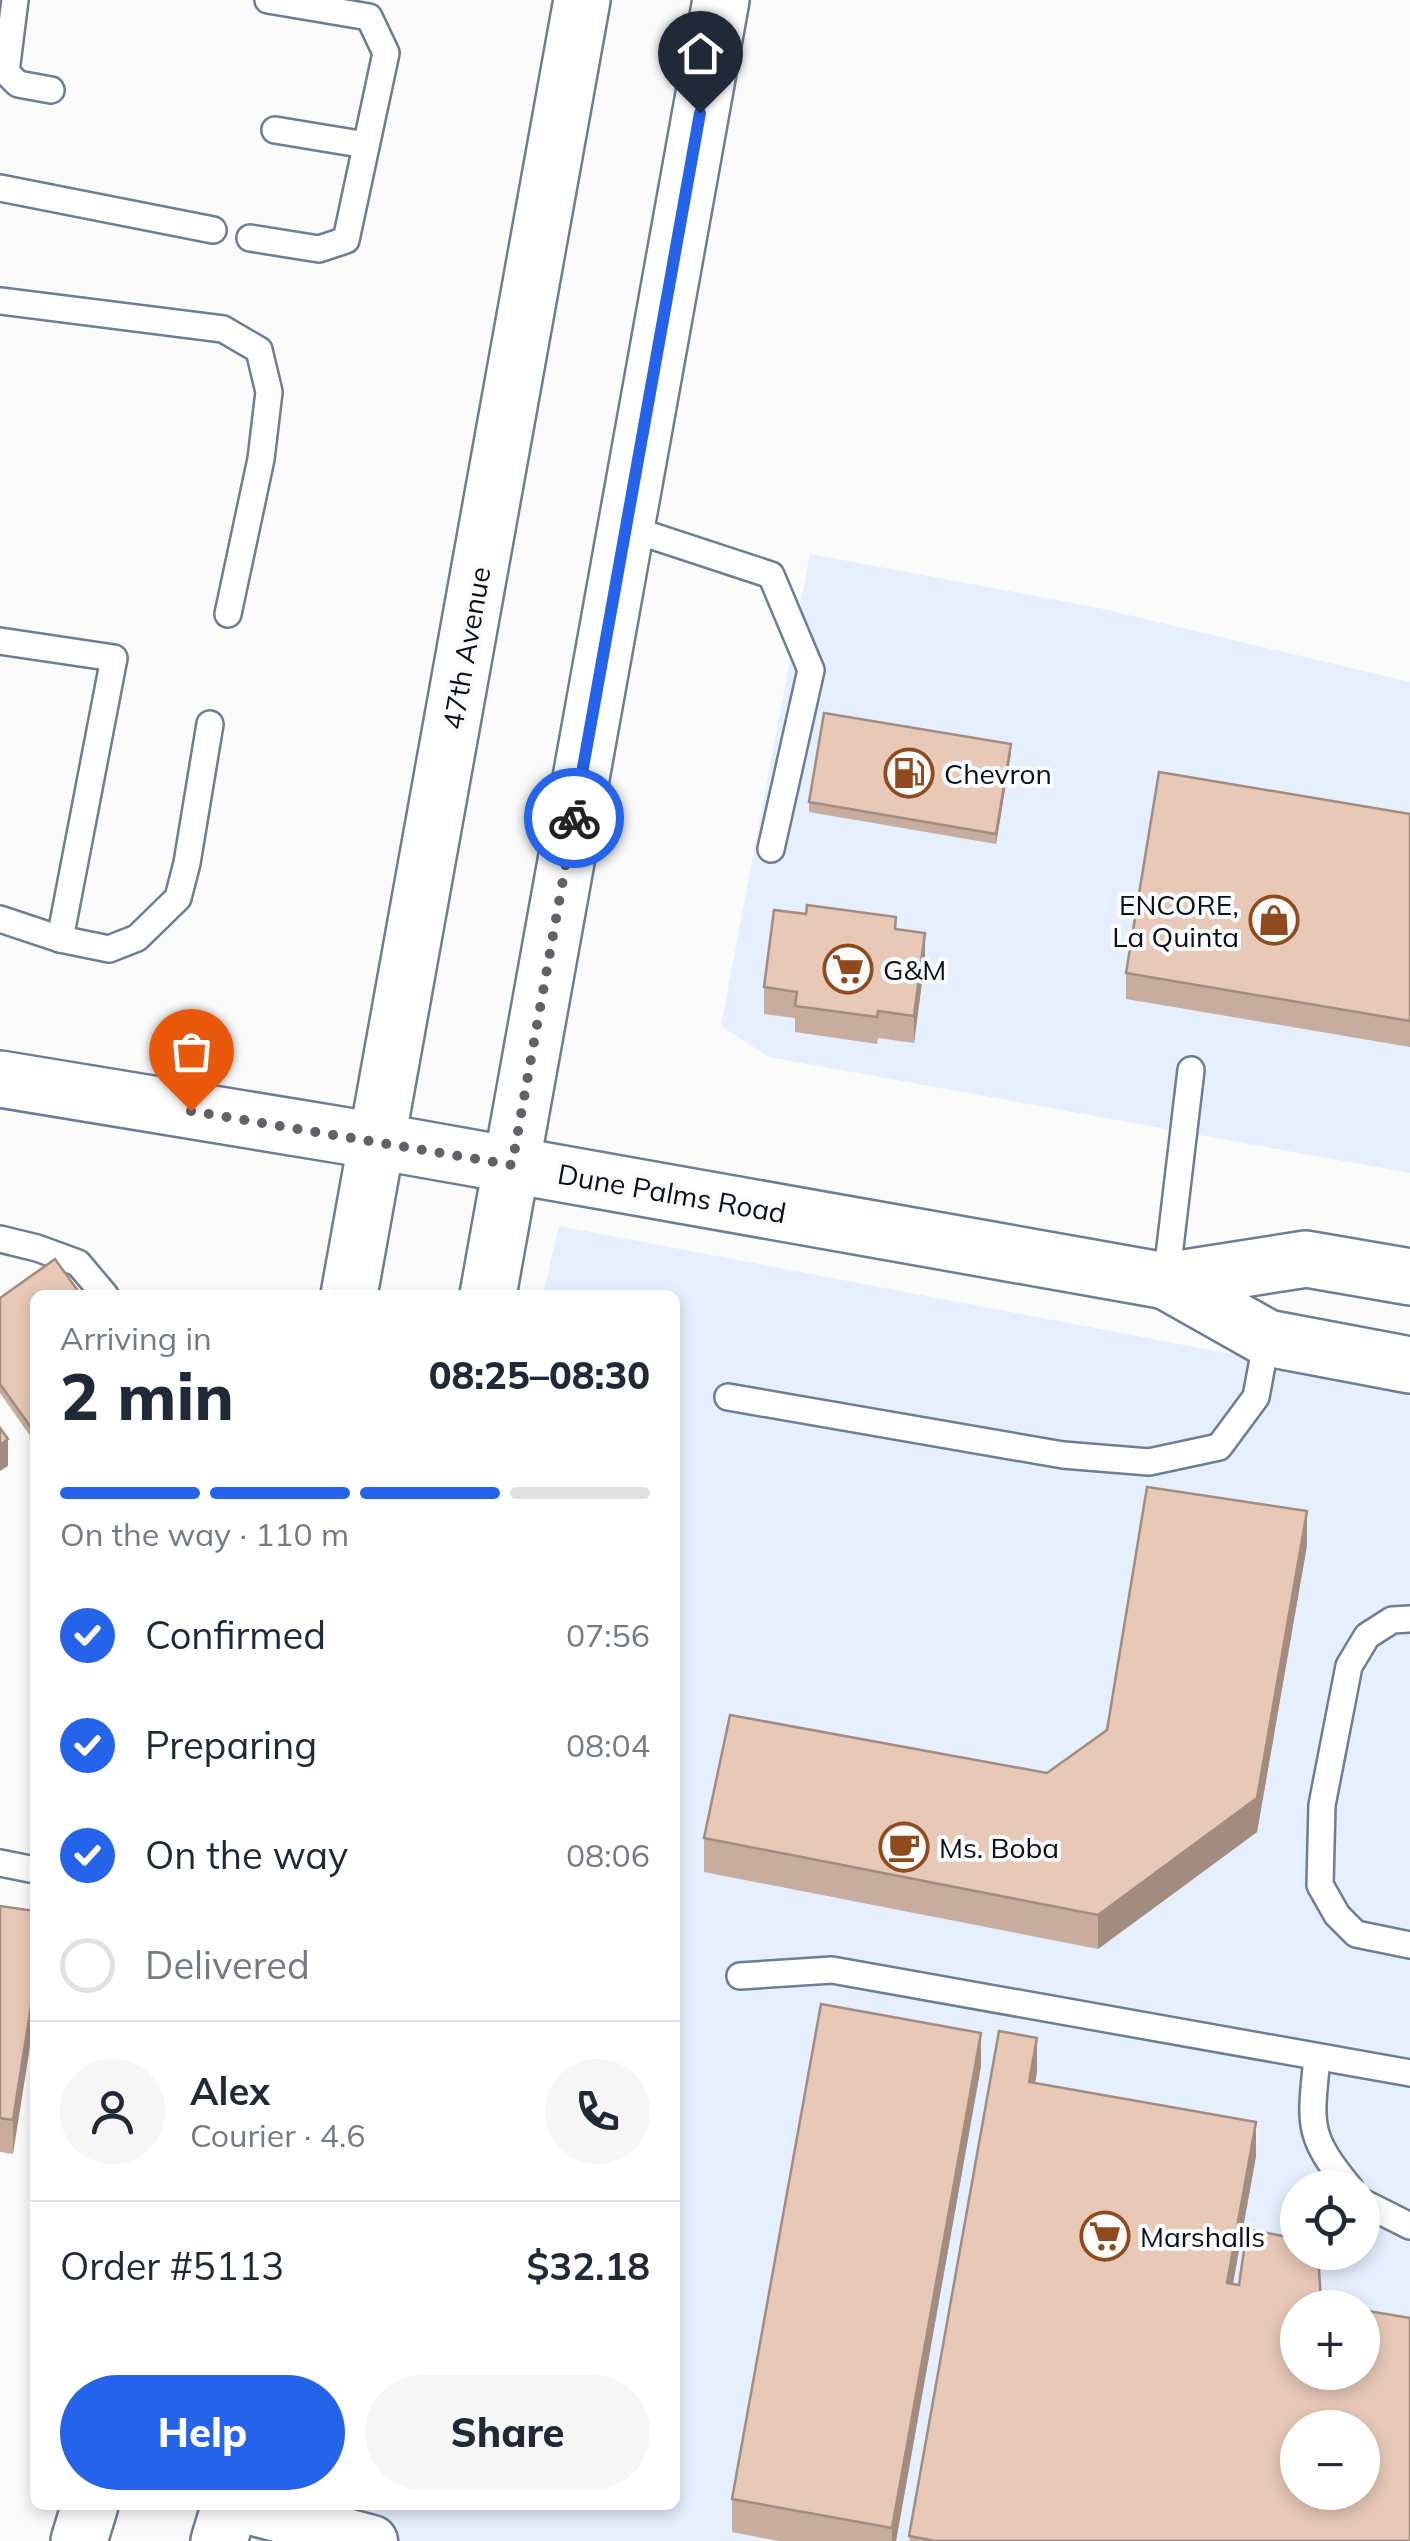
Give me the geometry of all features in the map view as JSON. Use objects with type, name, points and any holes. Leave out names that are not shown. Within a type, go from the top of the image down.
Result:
[{"type":"main road","name":"47th Avenue","points":[[350,1290],[582,0]]},
{"type":"main road","points":[[489,1290],[721,0]]},
{"type":"main road","name":"Dune Palms Road","points":[[0,1079],[377,1141],[1166,1281],[1306,1259],[1410,1277]]},
{"type":"main road","name":"Dune Palms Road","points":[[1166,1281],[1267,1338],[1410,1365]]},
{"type":"main road","points":[[79,2541],[88,2510]]},
{"type":"main road","points":[[219,2541],[230,2510]]},
{"type":"street","points":[[251,2510],[372,2541]]},
{"type":"lane","points":[[15,0],[6,72],[18,84],[50,90]]},
{"type":"lane","points":[[250,238],[319,249],[346,240],[386,53],[369,18],[268,0]]},
{"type":"lane","points":[[275,130],[366,146]]},
{"type":"lane","points":[[0,188],[213,230]]},
{"type":"lane","points":[[0,301],[222,328],[260,350],[269,392],[260,459],[228,614]]},
{"type":"lane","points":[[626,527],[772,575],[810,670],[771,849]]},
{"type":"lane","points":[[0,640],[114,658],[60,939]]},
{"type":"lane","points":[[0,919],[60,939],[110,949],[137,938],[178,898],[210,724]]},
{"type":"lane","points":[[1166,1281],[1192,1070]]},
{"type":"lane","points":[[0,1239],[78,1263],[102,1290]]},
{"type":"lane","points":[[728,1397],[1062,1455],[1150,1462],[1219,1447],[1256,1397],[1267,1338]]},
{"type":"lane","points":[[1410,1619],[1392,1620],[1367,1636],[1349,1666],[1322,1805],[1320,1884],[1337,1915],[1356,1934],[1410,1945]]},
{"type":"lane","points":[[0,1863],[30,1869]]},
{"type":"lane","points":[[740,1976],[832,1970],[1410,2073]]},
{"type":"lane","points":[[1317,2057],[1311,2125],[1335,2170]]},
{"type":"lane","points":[[1380,2211],[1410,2226]]},
{"type":"shaded area","points":[[810,554],[1099,608],[1410,682],[1410,1173],[769,1057],[721,1026]]},
{"type":"shaded area","points":[[559,1226],[1410,1388],[1410,2541],[255,2541],[264,2510],[680,2510],[680,1290],[544,1290]]},
{"type":"building","points":[[824,713],[1011,744],[996,834],[809,802]]},
{"type":"building","name":"ENCORE, La Quinta","points":[[1159,772],[1410,814],[1410,1021],[1126,973]]},
{"type":"building","points":[[807,905],[896,917],[895,929],[925,933],[914,1016],[878,1011],[877,1017],[795,1006],[797,992],[764,987],[774,910],[806,914]]},
{"type":"building","points":[[55,1259],[77,1290],[30,1290],[30,1426],[0,1384],[0,1298]]},
{"type":"building","points":[[0,1428],[8,1439],[0,1445]]},
{"type":"building","points":[[1147,1487],[1307,1511],[1257,1798],[1098,1915],[704,1838],[730,1715],[1047,1773],[1107,1730]]},
{"type":"building","points":[[0,1906],[30,1910],[30,2013],[13,2120],[0,2118]]},
{"type":"building","points":[[821,2004],[981,2033],[892,2528],[732,2499]]},
{"type":"building","name":"Marshalls","points":[[999,2031],[1037,2038],[1029,2082],[1256,2122],[1227,2283],[1239,2285],[1247,2229],[1280,2235],[1280,2270],[1319,2270],[1320,2290],[1280,2290],[1280,2390],[1380,2390],[1380,2313],[1410,2318],[1410,2541],[935,2541],[909,2536]]},
{"type":"way so far","points":[[191,1111],[512,1165],[574,818]]},
{"type":"place","name":"Chevron","points":[[909,773]]},
{"type":"place","name":"ENCORE, La Quinta","points":[[1274,920]]},
{"type":"place","name":"G&M","points":[[848,969]]},
{"type":"place","name":"Ms. Boba","points":[[904,1847]]},
{"type":"place","name":"Marshalls","points":[[1105,2236]]},
{"type":"route","points":[[574,818],[700,113]]}]
